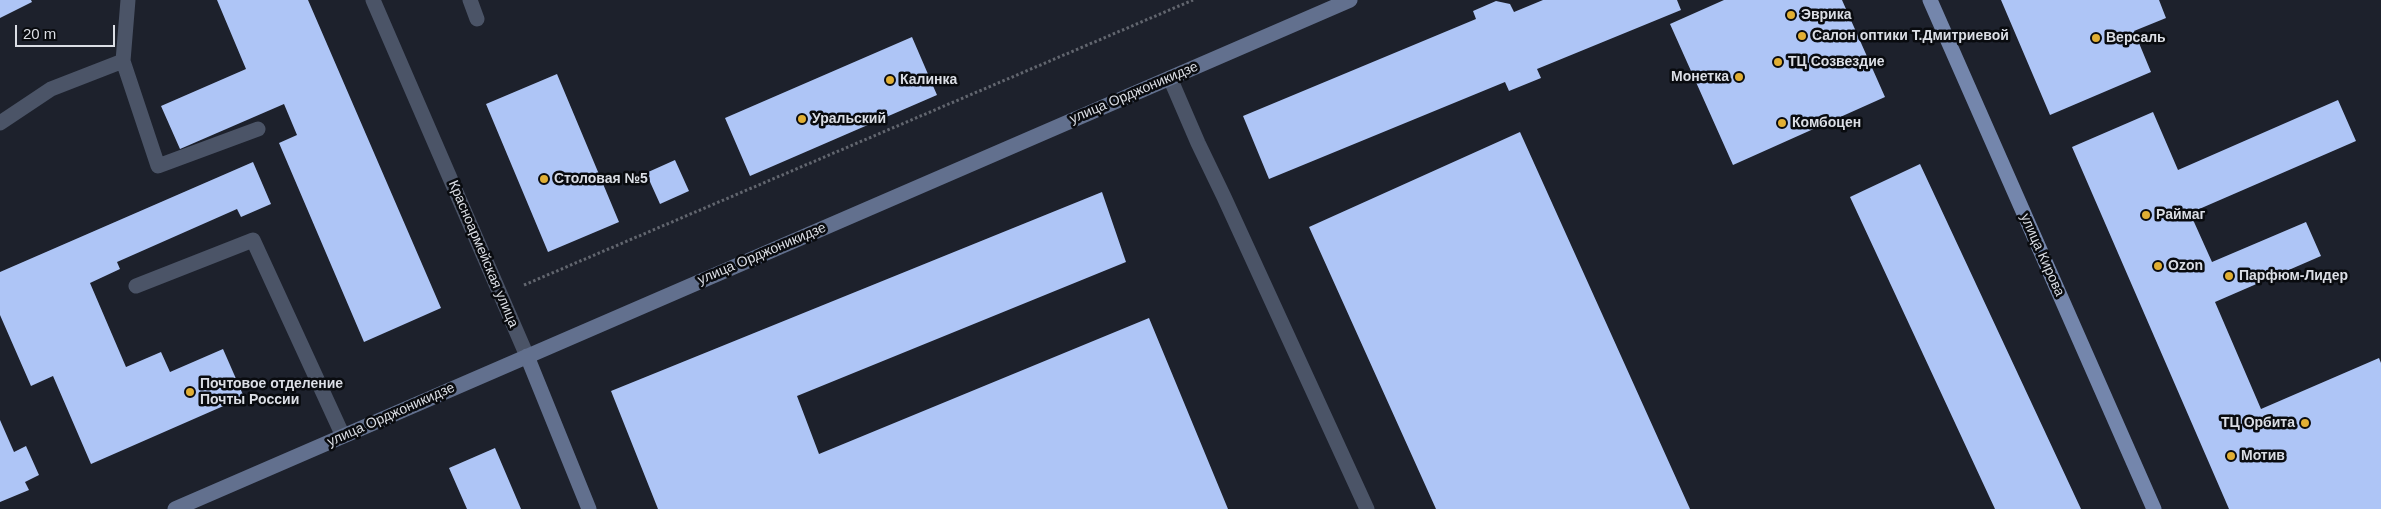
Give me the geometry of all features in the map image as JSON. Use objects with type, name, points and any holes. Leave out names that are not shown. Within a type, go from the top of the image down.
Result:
[{"type":"main road","name":"улица Орджоникидзе","points":[[175,509],[1350,0]]},
{"type":"main road","name":"улица Кирова","points":[[1930,0],[2154,509]]},
{"type":"main road","name":"Красноармейская улица","points":[[527,356],[588,509]]},
{"type":"street","points":[[128,0],[123,61],[158,166],[258,129]]},
{"type":"street","name":"Красноармейская улица","points":[[373,0],[527,356]]},
{"type":"street","points":[[470,0],[476,19]]},
{"type":"street","points":[[0,123],[51,89],[123,61]]},
{"type":"street","points":[[1170,78],[1198,143],[1367,509]]},
{"type":"street","points":[[136,286],[253,240],[343,436]]},
{"type":"path","points":[[500,296],[1193,0]]},
{"type":"building","points":[[0,0],[31,0],[32,2],[0,18]]},
{"type":"building","points":[[217,0],[308,0],[441,308],[364,342],[279,143],[297,135],[284,104],[180,149],[161,106],[246,69]]},
{"type":"building","points":[[1543,0],[1677,0],[1681,10],[1537,69],[1541,78],[1509,91],[1505,82],[1269,179],[1243,116],[1476,19],[1473,11],[1496,1],[1510,4],[1514,12]]},
{"type":"building","name":"ТЦ Созвездие","points":[[1724,0],[1842,0],[1885,97],[1733,165],[1670,24]]},
{"type":"building","points":[[2001,0],[2159,0],[2166,18],[2134,31],[2151,72],[2050,115]]},
{"type":"building","points":[[912,37],[937,95],[750,176],[725,118]]},
{"type":"building","points":[[557,74],[619,222],[548,252],[486,104]]},
{"type":"building","points":[[2338,100],[2356,141],[2190,213],[2212,262],[2306,222],[2321,256],[2215,302],[2261,409],[2379,358],[2381,363],[2381,509],[2229,509],[2072,147],[2153,112],[2178,170]]},
{"type":"building","points":[[1520,132],[1690,509],[1436,509],[1309,227]]},
{"type":"building","points":[[675,160],[689,191],[660,204],[646,173]]},
{"type":"building","points":[[253,162],[271,204],[241,217],[237,209],[117,262],[120,269],[90,283],[126,367],[161,352],[170,372],[223,349],[244,397],[91,464],[53,376],[31,386],[0,315],[0,272]]},
{"type":"building","points":[[1920,164],[2081,509],[1995,509],[1850,197]]},
{"type":"building","points":[[1102,192],[1126,262],[797,396],[819,454],[1149,318],[1228,509],[658,509],[611,391]]},
{"type":"building","points":[[0,420],[14,452],[26,446],[39,475],[25,482],[29,490],[0,502]]},
{"type":"building","points":[[495,448],[521,509],[467,509],[449,468]]},
{"type":"place","name":"Эврика","points":[[1791,15]]},
{"type":"place","name":"Салон оптики Т.Дмитриевой","points":[[1802,36]]},
{"type":"place","name":"Версаль","points":[[2096,38]]},
{"type":"place","name":"ТЦ Созвездие","points":[[1778,62]]},
{"type":"place","name":"Монетка","points":[[1739,77]]},
{"type":"place","name":"Калинка","points":[[890,80]]},
{"type":"place","name":"Уральский","points":[[802,119]]},
{"type":"place","name":"Комбоцен","points":[[1782,123]]},
{"type":"place","name":"Столовая №5","points":[[544,179]]},
{"type":"place","name":"Раймаг","points":[[2146,215]]},
{"type":"place","name":"Ozon","points":[[2158,266]]},
{"type":"place","name":"Парфюм-Лидер","points":[[2229,276]]},
{"type":"place","name":"Почтовое отделение Почты России","points":[[190,392]]},
{"type":"place","name":"ТЦ Орбита","points":[[2305,423]]},
{"type":"place","name":"Мотив","points":[[2231,456]]}]
